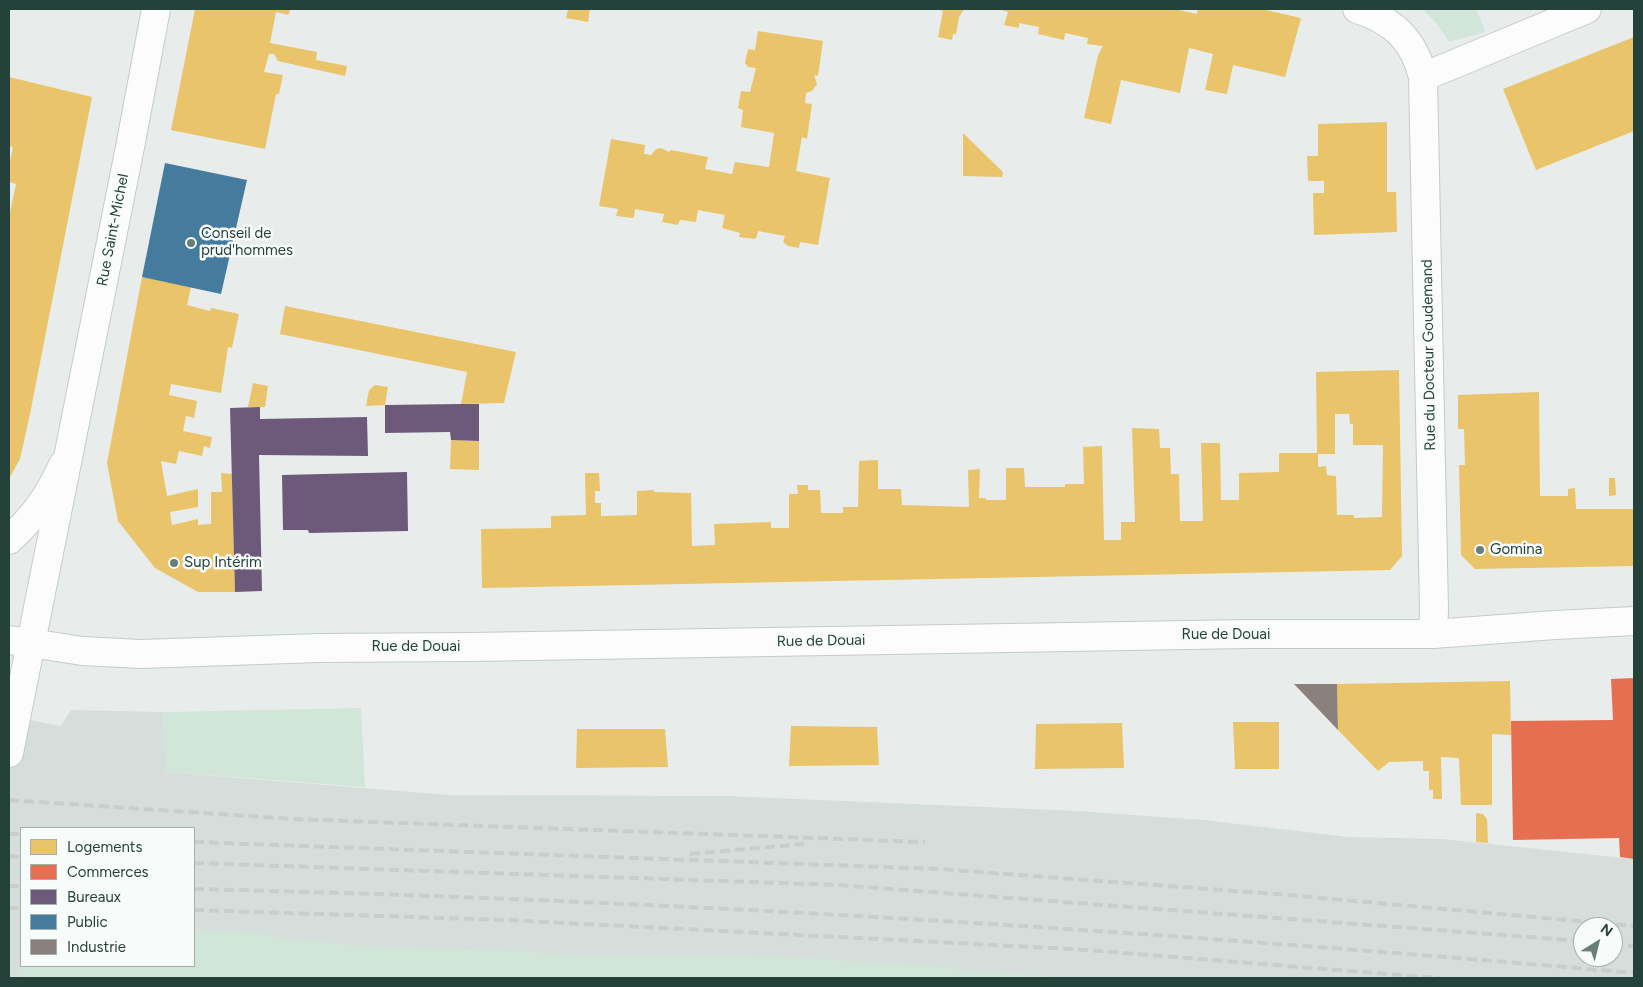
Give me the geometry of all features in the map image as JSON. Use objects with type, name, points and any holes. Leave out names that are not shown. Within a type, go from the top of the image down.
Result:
[{"type":"street","name":"Rue Saint-Michel","points":[[9,753],[15,718],[20,641],[70,450],[156,9]]},
{"type":"street","name":"Rue du Docteur Goudemand","points":[[1357,9],[1379,18],[1405,37],[1414,49],[1424,77],[1433,634]]},
{"type":"street","points":[[1424,77],[1587,9]]},
{"type":"street","name":"Rue Saint-Michel","points":[[9,540],[36,512],[51,491],[70,450]]},
{"type":"street","name":"Rue de Douai","points":[[20,641],[82,651],[141,654],[319,648],[1248,634],[1433,634],[1634,621]]},
{"type":"shaded area","points":[[71,710],[163,712],[167,772],[449,795],[727,796],[1078,811],[1203,820],[1349,837],[1442,839],[1634,859],[1634,978],[9,978],[9,716],[61,726]]},
{"type":"green space","points":[[1422,9],[1476,9],[1486,32],[1449,42],[1437,24]]},
{"type":"green space","points":[[361,708],[365,787],[167,772],[163,712]]},
{"type":"green space","points":[[195,929],[237,932],[336,944],[420,949],[576,955],[709,955],[801,958],[928,966],[1060,978],[18,978],[20,966],[195,967]]},
{"type":"building: Logements","points":[[195,9],[291,9],[288,15],[276,12],[270,43],[317,52],[316,60],[347,66],[345,76],[278,61],[274,54],[269,54],[264,72],[283,75],[279,94],[276,94],[265,149],[171,130]]},
{"type":"building: Logements","points":[[568,9],[590,9],[588,22],[566,18]]},
{"type":"building: Logements","points":[[937,9],[964,9],[959,17],[956,34],[953,34],[952,40],[938,37],[943,11]]},
{"type":"building: Logements","points":[[999,9],[1174,9],[1197,14],[1198,9],[1261,9],[1301,18],[1285,77],[1233,65],[1227,94],[1205,90],[1213,54],[1189,48],[1180,93],[1121,80],[1111,124],[1084,118],[1098,55],[1103,46],[1087,44],[1088,38],[1065,33],[1064,40],[1038,34],[1039,27],[1019,23],[1019,28],[1004,25],[1008,12]]},
{"type":"building: Logements","points":[[758,31],[823,41],[818,76],[814,75],[817,84],[812,91],[806,93],[805,103],[812,104],[807,139],[802,137],[796,171],[830,178],[818,245],[800,242],[799,248],[788,246],[783,242],[785,236],[758,231],[755,239],[739,237],[740,233],[722,228],[725,215],[698,210],[696,222],[680,220],[678,225],[662,222],[664,214],[635,209],[634,217],[632,218],[616,216],[618,209],[599,206],[611,139],[645,145],[644,154],[651,155],[656,149],[661,148],[669,152],[671,150],[708,157],[705,169],[732,174],[735,162],[769,167],[774,133],[741,127],[743,110],[738,108],[741,91],[750,92],[756,68],[748,67],[745,63],[748,49],[755,50]]},
{"type":"building: Logements","points":[[1634,37],[1634,131],[1536,170],[1503,89]]},
{"type":"building: Logements","points":[[9,77],[92,97],[30,414],[20,459],[9,479],[9,217],[16,184],[9,182],[9,165],[13,147],[9,146]]},
{"type":"building: Logements","points":[[1387,122],[1387,192],[1396,192],[1397,232],[1314,235],[1313,193],[1324,193],[1324,181],[1308,181],[1307,156],[1318,156],[1318,124]]},
{"type":"building: Logements","points":[[963,133],[1003,172],[1002,177],[963,176]]},
{"type":"building: Logements","points":[[142,277],[191,287],[187,305],[210,311],[211,308],[239,314],[232,348],[228,347],[221,393],[171,384],[169,395],[197,401],[194,418],[186,416],[183,431],[212,437],[210,448],[204,446],[202,456],[179,451],[176,464],[161,461],[167,496],[198,489],[198,507],[170,512],[172,525],[198,519],[198,525],[211,524],[211,492],[222,492],[221,473],[232,474],[235,592],[198,592],[155,568],[118,521],[107,463]]},
{"type":"building: Logements","points":[[285,306],[516,352],[504,403],[461,404],[467,372],[280,334]]},
{"type":"building: Logements","points":[[1399,370],[1402,556],[1390,570],[482,588],[481,529],[551,528],[551,516],[586,515],[585,473],[599,473],[600,491],[595,491],[595,503],[601,503],[601,516],[637,515],[637,491],[654,490],[654,492],[691,493],[692,546],[715,545],[714,524],[771,522],[771,528],[789,528],[789,494],[798,494],[797,485],[808,485],[808,490],[820,490],[821,513],[843,513],[843,507],[858,507],[859,461],[878,460],[878,489],[901,489],[902,505],[969,507],[968,470],[980,469],[979,498],[1006,500],[1006,468],[1024,468],[1025,487],[1065,487],[1065,484],[1084,484],[1083,447],[1102,446],[1104,540],[1121,540],[1121,522],[1135,522],[1132,428],[1159,429],[1160,448],[1170,448],[1171,474],[1179,474],[1180,521],[1203,521],[1201,443],[1220,443],[1221,500],[1239,500],[1239,473],[1279,472],[1279,453],[1317,453],[1316,372]],"holes":[[[1335,414],[1349,414],[1350,424],[1353,424],[1353,445],[1383,445],[1382,517],[1354,518],[1354,515],[1337,515],[1336,476],[1327,475],[1326,466],[1318,467],[1318,454],[1335,454]]]},
{"type":"building: Logements","points":[[253,383],[268,386],[265,407],[248,407]]},
{"type":"building: Logements","points":[[375,385],[388,387],[385,405],[366,406],[369,390]]},
{"type":"building: Logements","points":[[1539,392],[1540,496],[1568,496],[1568,489],[1575,488],[1576,509],[1634,509],[1634,566],[1475,569],[1461,555],[1459,465],[1465,465],[1464,429],[1458,429],[1458,395]]},
{"type":"building: Logements","points":[[451,440],[479,441],[479,470],[450,469]]},
{"type":"building: Logements","points":[[1609,478],[1615,478],[1616,495],[1609,496]]},
{"type":"building: Logements","points":[[1510,681],[1511,735],[1492,734],[1492,805],[1461,805],[1459,758],[1441,757],[1442,799],[1433,799],[1433,790],[1429,790],[1429,771],[1423,771],[1423,761],[1389,762],[1378,771],[1338,730],[1337,684]]},
{"type":"building: Logements","points":[[1233,722],[1279,722],[1279,769],[1235,769]]},
{"type":"building: Logements","points":[[1122,723],[1124,768],[1035,769],[1036,724]]},
{"type":"building: Logements","points":[[791,726],[877,727],[879,765],[789,766]]},
{"type":"building: Logements","points":[[577,729],[665,729],[668,767],[576,768]]},
{"type":"building: Logements","points":[[1476,813],[1483,814],[1487,819],[1488,843],[1476,842]]},
{"type":"building: Commerces","points":[[1634,678],[1634,859],[1620,857],[1619,838],[1513,840],[1511,721],[1613,720],[1611,679]]},
{"type":"building: Bureaux","points":[[479,404],[479,441],[451,440],[450,432],[385,433],[385,405]]},
{"type":"building: Bureaux","points":[[260,407],[260,419],[367,417],[368,456],[259,455],[262,591],[235,592],[230,408]]},
{"type":"building: Bureaux","points":[[407,472],[408,531],[309,533],[308,530],[283,530],[282,475]]},
{"type":"building: Public","name":"Conseil de prud'hommes","points":[[165,163],[247,180],[221,294],[142,277]]},
{"type":"building: Industrie","points":[[1294,684],[1337,684],[1338,730]]},
{"type":"railway","points":[[9,800],[293,819],[925,842]]},
{"type":"railway","points":[[9,834],[20,834]]},
{"type":"railway","points":[[195,842],[939,869],[1276,894],[1634,926]]},
{"type":"railway","points":[[690,854],[804,844]]},
{"type":"railway","points":[[9,856],[20,857]]},
{"type":"railway","points":[[195,863],[838,885],[1573,940]]},
{"type":"railway","points":[[9,886],[20,886]]},
{"type":"railway","points":[[195,889],[555,901],[915,919],[1275,944],[1634,973]]},
{"type":"railway","points":[[9,908],[20,908]]},
{"type":"railway","points":[[195,910],[507,920],[1073,949],[1439,978]]},
{"type":"railway","points":[[1623,945],[1634,946]]},
{"type":"place","name":"Conseil de prud'hommes","points":[[191,243]]},
{"type":"place","name":"Gomina","points":[[1480,550]]},
{"type":"place","name":"Sup Intérim","points":[[174,563]]}]
